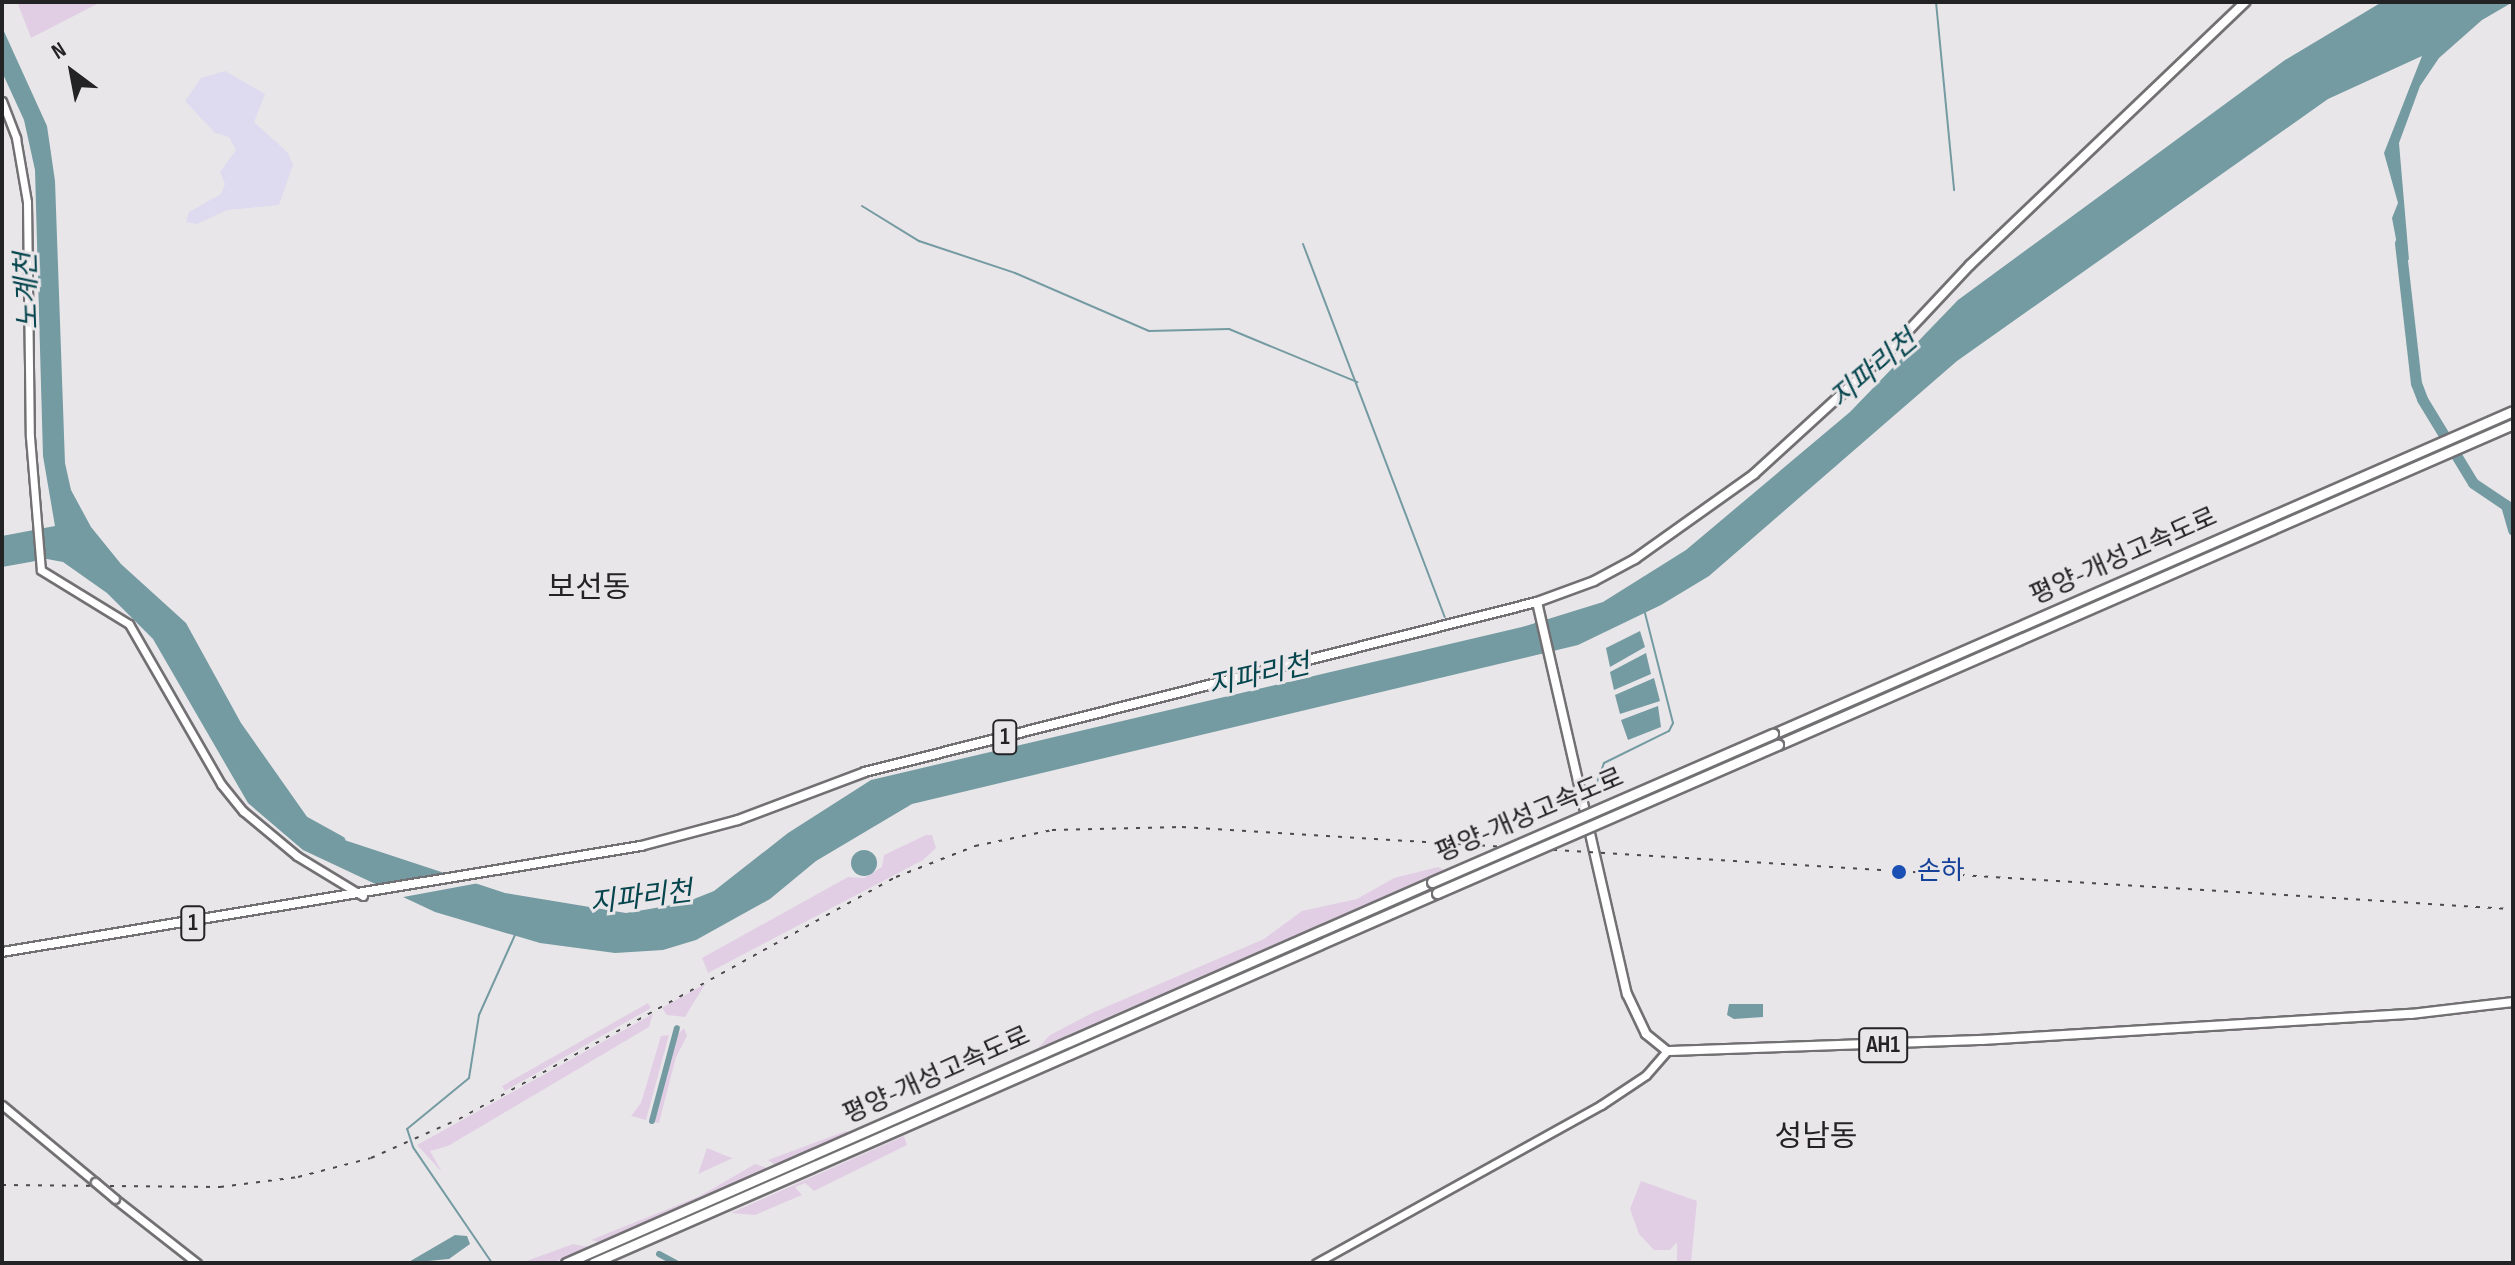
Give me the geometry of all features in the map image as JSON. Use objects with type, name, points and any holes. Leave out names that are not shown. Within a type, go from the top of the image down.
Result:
[{"type":"highway","name":"평양-개성고속도로","points":[[566,1263],[2513,411]]},
{"type":"highway","name":"평양-개성고속도로","points":[[593,1263],[2513,424]]},
{"type":"main road","name":"1","points":[[2,952],[383,893],[641,846],[738,820],[865,772],[1537,602],[1635,559],[1754,474],[1892,348],[1970,265],[2245,2]]},
{"type":"main road","points":[[1537,602],[1627,994],[1646,1034],[1667,1051]]},
{"type":"main road","name":"AH1","points":[[1667,1051],[1982,1040],[2411,1014],[2513,1002]]},
{"type":"street","points":[[2,101],[25,179],[30,437],[39,561],[53,579],[85,592],[129,624],[221,784],[243,811],[297,856],[363,896]]},
{"type":"street","points":[[1316,1263],[1601,1105],[1646,1075],[1667,1051]]},
{"type":"street","points":[[2,1105],[197,1263]]},
{"type":"shaded area","points":[[22,2],[101,2],[31,38],[18,4]]},
{"type":"shaded area","points":[[225,71],[265,94],[254,122],[288,153],[293,165],[279,205],[227,210],[197,224],[186,222],[189,212],[221,194],[225,184],[220,172],[236,150],[229,137],[215,133],[185,101],[201,78]]},
{"type":"shaded area","points":[[932,835],[936,848],[923,860],[708,973],[702,958],[848,877],[864,878],[882,867],[884,855]]},
{"type":"shaded area","points":[[1438,867],[1444,870],[1038,1048],[1050,1035],[1092,1013],[1264,939],[1302,911],[1357,899],[1394,878]]},
{"type":"shaded area","points":[[705,984],[685,1017],[667,1015],[662,1008]]},
{"type":"shaded area","points":[[648,1003],[651,1008],[505,1091],[502,1086]]},
{"type":"shaded area","points":[[653,1014],[649,1027],[448,1146],[430,1151],[442,1172],[417,1145]]},
{"type":"shaded area","points":[[684,1028],[687,1036],[676,1057],[659,1123],[654,1122],[677,1035]]},
{"type":"shaded area","points":[[669,1035],[646,1120],[631,1116],[641,1103],[661,1036]]},
{"type":"shaded area","points":[[846,1131],[852,1133],[775,1165],[768,1160]]},
{"type":"shaded area","points":[[904,1136],[907,1145],[814,1191],[805,1183],[795,1187],[802,1195],[755,1215],[731,1213]]},
{"type":"shaded area","points":[[707,1148],[724,1155],[733,1158],[698,1174]]},
{"type":"shaded area","points":[[755,1164],[767,1168],[599,1242],[591,1240],[700,1196]]},
{"type":"shaded area","points":[[1641,1181],[1697,1201],[1691,1263],[1677,1263],[1677,1242],[1670,1250],[1654,1250],[1639,1234],[1630,1209]]},
{"type":"shaded area","points":[[573,1244],[589,1247],[552,1263],[521,1263]]},
{"type":"water","points":[[2382,2],[2513,2],[2482,20],[2439,58],[2420,86],[2399,143],[2409,260],[2399,255],[2392,218],[2398,203],[2384,153],[2422,56],[2328,99],[1957,361],[1709,576],[1661,605],[1578,645],[912,804],[816,861],[770,899],[696,940],[663,950],[615,953],[540,943],[435,912],[303,850],[248,803],[153,639],[107,593],[63,562],[47,559],[2,567],[2,536],[55,526],[43,456],[35,170],[24,120],[2,72],[2,27],[47,126],[55,181],[65,463],[71,490],[91,527],[121,564],[186,623],[241,723],[317,831],[505,893],[626,913],[684,903],[714,891],[788,833],[871,780],[1522,627],[1603,602],[1686,550],[1850,412],[1958,300],[2285,60]]},
{"type":"water","points":[[1640,631],[1645,647],[1610,667],[1606,648]]},
{"type":"water","points":[[1646,653],[1651,674],[1614,690],[1610,672]]},
{"type":"water","points":[[1654,678],[1660,701],[1620,714],[1615,695]]},
{"type":"water","points":[[1658,706],[1661,727],[1628,740],[1621,720]]},
{"type":"water","points":[[864,850],[873,854],[877,863],[873,872],[864,876],[855,872],[851,863],[855,854]]},
{"type":"water","points":[[1729,1004],[1763,1004],[1763,1017],[1734,1019],[1727,1015]]},
{"type":"water","points":[[455,1235],[467,1236],[470,1244],[449,1259],[407,1263]]},
{"type":"pier","points":[[452,873],[479,883],[398,898],[374,887]]},
{"type":"waterway","points":[[1936,2],[1954,190]]},
{"type":"waterway","points":[[862,206],[919,241],[1015,273],[1149,331],[1229,329],[1357,382]]},
{"type":"waterway","points":[[2400,243],[2416,383],[2422,399],[2473,483],[2506,505],[2513,530]]},
{"type":"waterway","points":[[1303,244],[1445,617]]},
{"type":"waterway","points":[[1596,785],[1604,763],[1669,731],[1673,723],[1645,613]]},
{"type":"waterway","name":"지파리천","points":[[302,820],[340,841]]},
{"type":"waterway","points":[[492,1263],[413,1147],[407,1129],[469,1078],[479,1015],[515,935]]},
{"type":"waterway","points":[[652,1121],[677,1028]]},
{"type":"waterway","points":[[659,1254],[676,1263]]},
{"type":"railway","points":[[2,1185],[220,1187],[298,1177],[371,1158],[459,1119],[896,877],[975,846],[1052,830],[1182,827],[2513,909]]},
{"type":"place","name":"손하","points":[[1899,872]]},
{"type":"district","name":"보선동","points":[[589,588]]},
{"type":"district","name":"성남동","points":[[1816,1137]]},
{"type":"water label","name":"노계천","points":[[28,291]]}]
